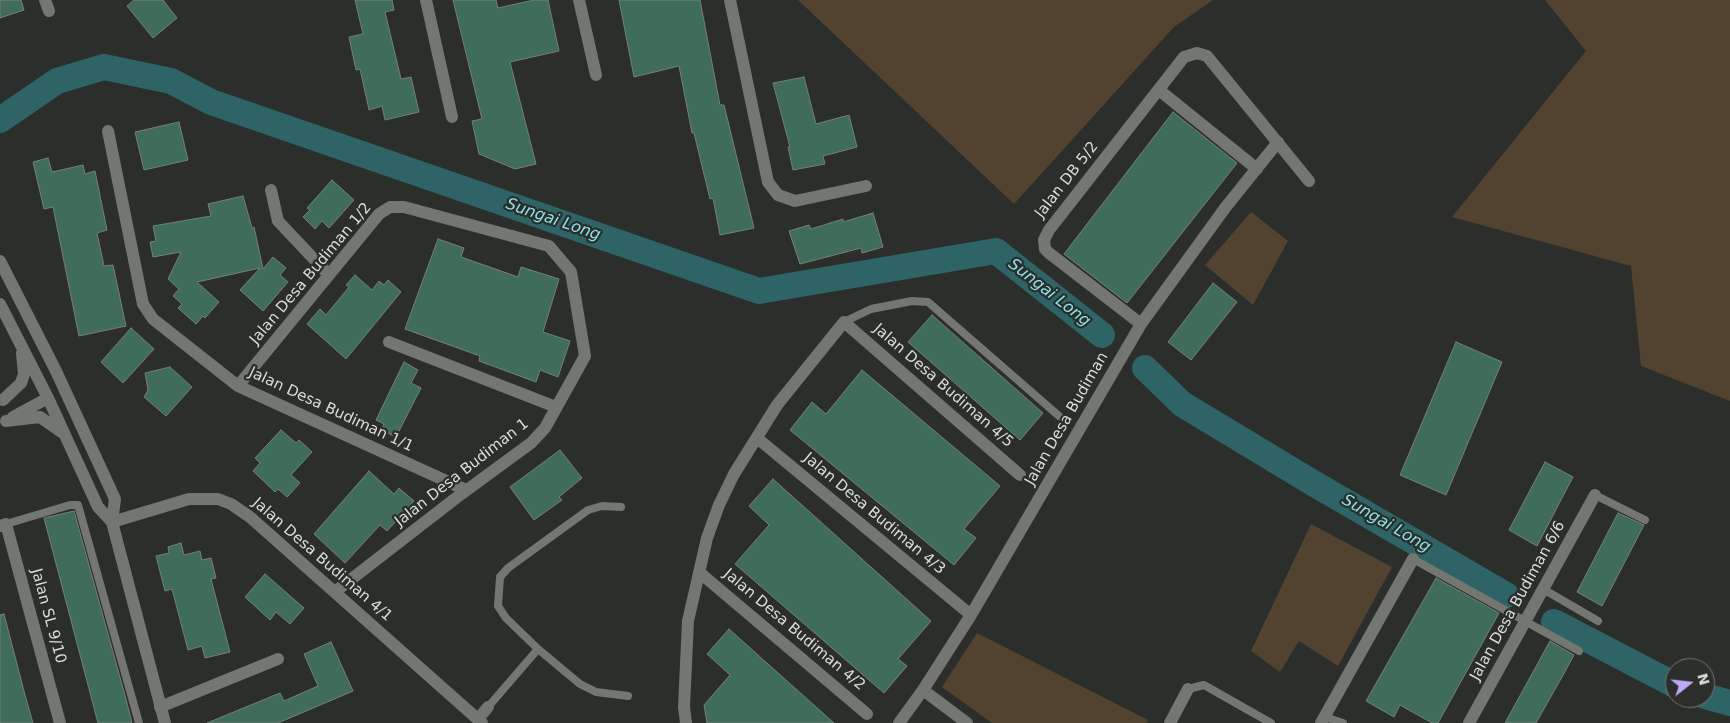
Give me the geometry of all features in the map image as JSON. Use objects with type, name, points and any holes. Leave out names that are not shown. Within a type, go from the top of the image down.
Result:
[{"type":"street","points":[[426,0],[452,116]]},
{"type":"street","points":[[579,0],[596,75]]},
{"type":"street","points":[[730,0],[768,182],[778,195],[795,201],[866,186]]},
{"type":"street","name":"Jalan DB 5/2","points":[[1142,324],[1045,249],[1044,240],[1049,230],[1184,57],[1197,53],[1207,56],[1278,142]]},
{"type":"street","points":[[1159,90],[1257,169]]},
{"type":"street","name":"Jalan Desa Budiman 1/1","points":[[108,131],[143,304],[153,318],[238,386],[466,490]]},
{"type":"street","points":[[1278,142],[1309,181]]},
{"type":"street","name":"Jalan Desa Budiman","points":[[899,723],[923,690],[970,615],[1142,324],[1278,142]]},
{"type":"street","points":[[272,190],[278,221],[329,275]]},
{"type":"street","name":"Jalan Desa Budiman 1/2","points":[[238,386],[379,214],[390,207],[404,207],[549,246],[571,272]]},
{"type":"street","points":[[0,261],[68,395],[115,499],[112,522],[164,723]]},
{"type":"street","name":"Jalan Desa Budiman 1","points":[[336,591],[466,490],[531,443],[545,428],[585,356],[571,272]]},
{"type":"street","points":[[0,304],[48,398],[98,507],[112,522]]},
{"type":"street","points":[[686,723],[684,707],[688,620],[707,538],[718,505],[734,474],[777,405],[844,322]]},
{"type":"street","name":"Jalan Desa Budiman 4/5","points":[[844,322],[1020,475]]},
{"type":"street","points":[[2,401],[21,383],[24,374],[20,342]]},
{"type":"street","points":[[388,342],[556,408]]},
{"type":"street","points":[[3,423],[48,398],[52,385],[52,362]]},
{"type":"street","points":[[2,401],[39,381],[52,385],[68,395]]},
{"type":"street","points":[[3,423],[40,417],[65,434]]},
{"type":"street","name":"Jalan Desa Budiman 4/3","points":[[757,438],[970,615]]},
{"type":"street","name":"Jalan Desa Budiman 6/6","points":[[1469,723],[1594,495]]},
{"type":"street","name":"Jalan Desa Budiman 4/1","points":[[112,522],[189,499],[218,499],[250,517],[336,591],[480,721]]},
{"type":"street","name":"Jalan SL 9/10","points":[[3,525],[60,723]]},
{"type":"street","points":[[1323,720],[1413,559]]},
{"type":"street","name":"Jalan Desa Budiman 4/2","points":[[699,572],[867,714]]},
{"type":"street","points":[[160,707],[278,658]]},
{"type":"street","points":[[1170,723],[1188,689]]},
{"type":"street","points":[[923,690],[968,723]]},
{"type":"street","points":[[480,721],[488,707]]},
{"type":"lane","points":[[844,322],[871,309],[912,301],[928,302],[1059,416]]},
{"type":"lane","points":[[1594,495],[1645,520]]},
{"type":"lane","points":[[3,525],[60,508],[78,505],[139,723]]},
{"type":"lane","points":[[621,507],[602,506],[588,510],[508,568],[500,577],[498,606],[501,612],[538,649],[588,688],[609,695],[628,696]]},
{"type":"lane","points":[[1413,559],[1580,651]]},
{"type":"lane","points":[[1543,589],[1598,621]]},
{"type":"lane","points":[[488,707],[538,649]]},
{"type":"lane","points":[[1188,689],[1204,685],[1271,723]]},
{"type":"lane","points":[[1323,720],[1343,723]]},
{"type":"shaded area","points":[[798,0],[1213,0],[1174,27],[1014,204]]},
{"type":"shaded area","points":[[1545,0],[1730,0],[1730,401],[1641,366],[1631,266],[1452,217],[1586,51]]},
{"type":"shaded area","points":[[1251,212],[1288,241],[1253,305],[1205,265]]},
{"type":"shaded area","points":[[1311,524],[1392,567],[1338,666],[1299,641],[1280,672],[1251,651]]},
{"type":"shaded area","points":[[977,633],[1148,720],[1146,723],[992,723],[942,687]]},
{"type":"building","points":[[0,0],[21,0],[24,10],[0,18]]},
{"type":"building","points":[[134,0],[163,0],[177,18],[153,38],[127,6]]},
{"type":"building","points":[[355,0],[392,0],[394,10],[385,12],[401,79],[411,77],[419,112],[385,120],[382,106],[369,110],[360,69],[356,70],[349,37],[363,34]]},
{"type":"building","points":[[453,0],[496,0],[498,8],[534,0],[548,0],[559,51],[510,62],[536,164],[515,169],[479,154],[472,121],[482,119]]},
{"type":"building","points":[[619,0],[700,0],[720,105],[724,105],[754,228],[720,235],[713,198],[710,199],[694,133],[692,133],[679,66],[634,77]]},
{"type":"building","points":[[804,77],[816,124],[849,115],[857,147],[823,156],[825,164],[793,170],[788,147],[790,147],[773,83]]},
{"type":"building","points":[[1173,112],[1237,163],[1127,303],[1064,254]]},
{"type":"building","points":[[179,122],[188,160],[144,170],[135,132]]},
{"type":"building","points":[[48,158],[52,172],[83,165],[85,174],[95,171],[107,230],[97,233],[104,266],[113,265],[126,326],[79,336],[53,207],[44,209],[33,162]]},
{"type":"building","points":[[332,180],[354,200],[329,228],[322,221],[315,229],[303,217],[310,210],[307,208]]},
{"type":"building","points":[[243,196],[252,228],[254,227],[263,269],[273,257],[286,268],[280,275],[288,282],[263,311],[240,290],[260,268],[197,282],[219,302],[205,318],[203,316],[196,324],[178,308],[182,304],[173,296],[179,289],[168,279],[181,252],[153,257],[150,242],[156,241],[153,226],[211,216],[208,204]]},
{"type":"building","points":[[873,213],[883,247],[862,253],[861,248],[800,264],[789,231],[809,225],[811,229],[843,219],[843,222]]},
{"type":"building","points":[[438,239],[464,248],[461,257],[518,277],[521,267],[559,279],[543,332],[570,341],[558,377],[540,370],[536,382],[479,361],[480,356],[405,329]]},
{"type":"building","points":[[355,275],[372,290],[379,281],[384,285],[388,280],[401,292],[346,359],[307,324],[320,309],[326,315],[349,287],[346,285]]},
{"type":"building","points":[[1213,283],[1237,302],[1191,360],[1168,342]]},
{"type":"building","points":[[932,315],[1043,413],[1020,440],[908,342]]},
{"type":"building","points":[[131,328],[154,349],[123,383],[101,362]]},
{"type":"building","points":[[1456,342],[1502,362],[1446,495],[1400,475]]},
{"type":"building","points":[[404,362],[418,370],[411,383],[421,388],[396,437],[381,430],[384,424],[376,420]]},
{"type":"building","points":[[170,367],[192,387],[166,416],[144,397],[148,390],[145,373]]},
{"type":"building","points":[[862,370],[1000,486],[964,529],[976,538],[954,565],[790,430],[812,402],[826,414]]},
{"type":"building","points":[[281,430],[296,443],[299,440],[312,452],[291,475],[300,483],[287,497],[278,489],[275,492],[253,471],[260,463],[255,458]]},
{"type":"building","points":[[560,450],[582,478],[559,497],[562,500],[534,520],[510,487]]},
{"type":"building","points":[[1545,462],[1573,477],[1537,546],[1509,530]]},
{"type":"building","points":[[369,471],[394,494],[399,488],[414,501],[387,531],[380,525],[345,563],[314,534]]},
{"type":"building","points":[[773,479],[931,621],[898,659],[907,666],[884,693],[735,564],[769,525],[749,506]]},
{"type":"building","points":[[74,511],[132,723],[98,723],[44,518]]},
{"type":"building","points":[[1618,513],[1644,525],[1602,606],[1577,592]]},
{"type":"building","points":[[181,543],[184,555],[200,551],[202,560],[211,558],[216,578],[211,579],[230,652],[205,658],[202,646],[188,650],[172,589],[165,591],[156,556],[169,553],[168,547]]},
{"type":"building","points":[[265,574],[304,608],[290,624],[276,612],[270,620],[245,597]]},
{"type":"building","points":[[1436,578],[1499,613],[1438,723],[1432,723],[1400,705],[1394,717],[1366,701]]},
{"type":"building","points":[[4,614],[33,723],[0,723],[0,615]]},
{"type":"building","points":[[729,629],[834,723],[707,723],[704,705],[730,675],[707,654]]},
{"type":"building","points":[[1550,641],[1574,655],[1562,677],[1536,723],[1505,723]]},
{"type":"building","points":[[331,642],[353,691],[278,723],[207,723],[280,693],[284,701],[318,686],[304,654]]},
{"type":"waterway","name":"Sungai Long","points":[[0,120],[57,81],[104,67],[171,81],[211,102],[759,291],[996,251],[1102,335]]},
{"type":"waterway","name":"Sungai Long","points":[[1145,368],[1182,404],[1313,483],[1506,595]]},
{"type":"waterway","name":"Sungai Long","points":[[1554,622],[1665,680]]},
{"type":"waterway","name":"Sungai Long","points":[[1715,699],[1730,703]]}]
